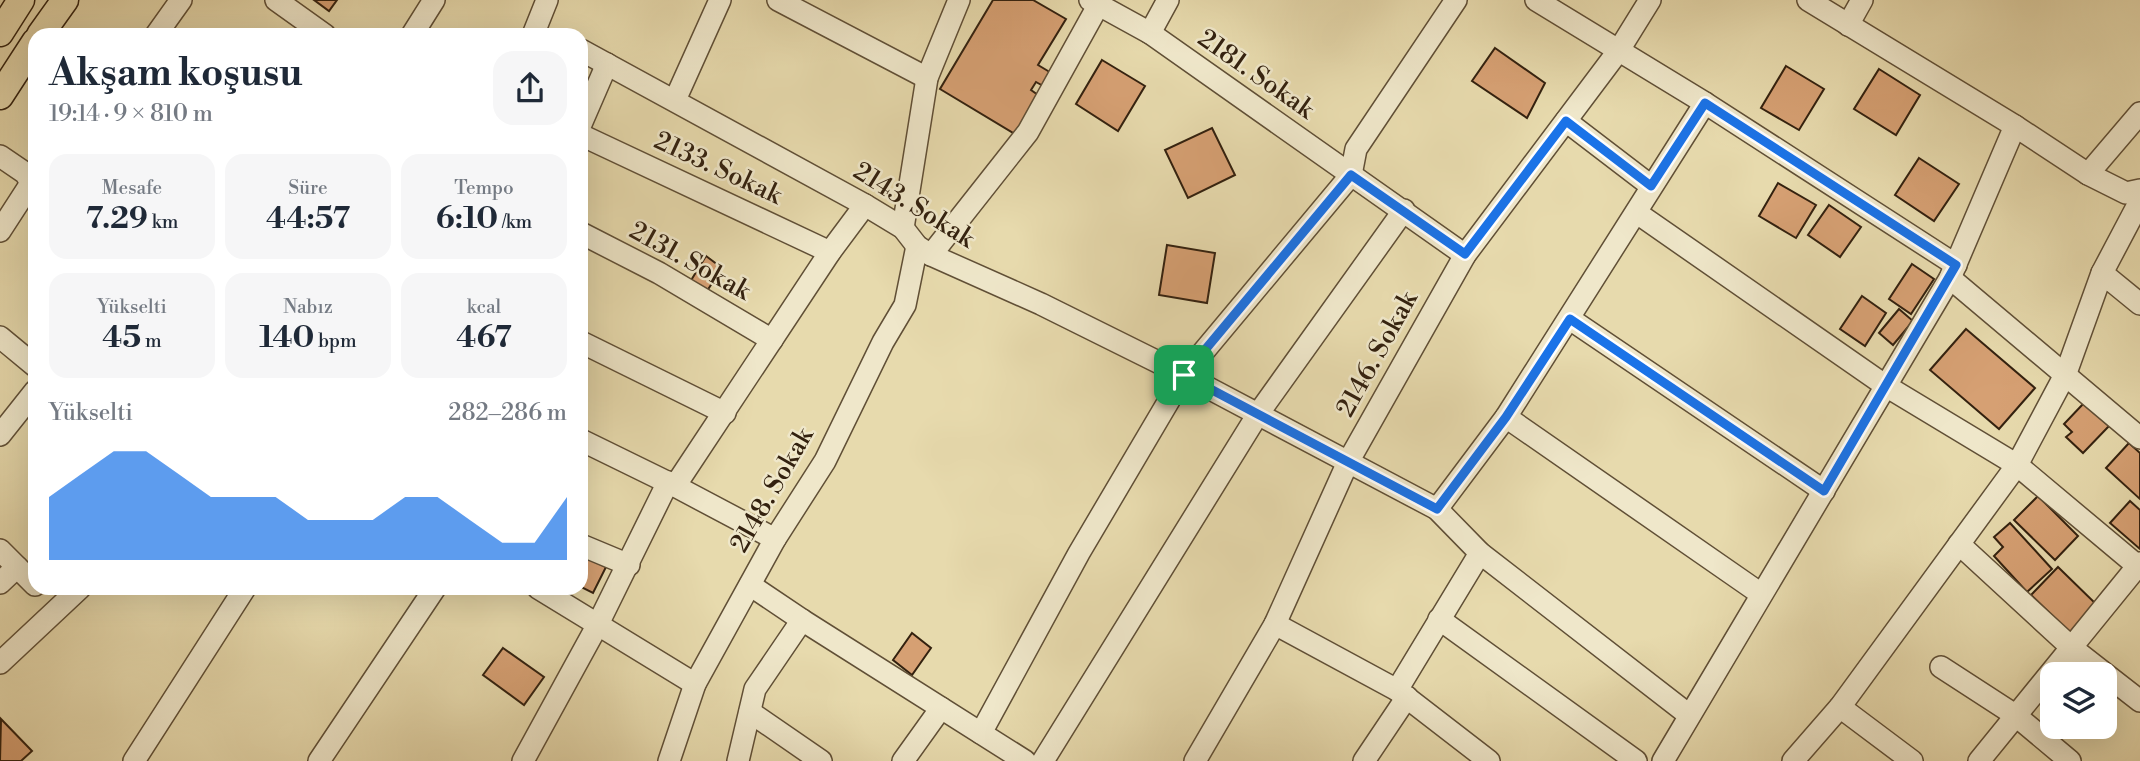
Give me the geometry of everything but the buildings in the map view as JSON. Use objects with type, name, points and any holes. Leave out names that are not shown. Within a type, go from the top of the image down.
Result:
[{"type":"main road","points":[[45,28],[65,0]]},
{"type":"main road","points":[[0,33],[16,2]]},
{"type":"main road","points":[[0,96],[28,53]]},
{"type":"street","points":[[161,28],[181,0]]},
{"type":"street","points":[[276,0],[316,28]]},
{"type":"street","points":[[416,28],[434,0]]},
{"type":"street","points":[[542,28],[547,0]]},
{"type":"street","points":[[675,100],[720,0]]},
{"type":"street","points":[[778,0],[927,78]]},
{"type":"street","points":[[903,228],[927,78],[958,0]]},
{"type":"street","points":[[1150,33],[1168,0]]},
{"type":"street","points":[[981,733],[1079,553],[1184,375],[1351,175],[1356,149],[1456,0]]},
{"type":"street","points":[[1536,0],[1705,103],[1953,272],[2140,438]]},
{"type":"street","name":"2146. Sokak","points":[[1195,761],[1275,624],[1348,462],[1465,254],[1619,50],[1650,0]]},
{"type":"street","points":[[1808,0],[2015,126],[2088,174],[2126,193],[2140,190]]},
{"type":"street","points":[[1848,25],[1862,0]]},
{"type":"street","points":[[924,250],[1028,132],[1094,2]]},
{"type":"street","name":"2181. Sokak","points":[[1094,2],[1150,33],[1465,254]]},
{"type":"street","name":"2143. Sokak","points":[[588,54],[865,205],[903,228],[924,250],[1184,375],[1437,509],[1480,553],[1689,715]]},
{"type":"street","points":[[588,108],[607,64]]},
{"type":"street","points":[[1437,509],[1506,417],[1705,103]]},
{"type":"street","points":[[2088,174],[2140,113]]},
{"type":"street","points":[[1566,121],[1651,186]]},
{"type":"street","points":[[1663,761],[1953,272],[2015,126]]},
{"type":"street","name":"2133. Sokak","points":[[588,138],[830,252]]},
{"type":"street","points":[[0,156],[28,177]]},
{"type":"street","points":[[0,231],[28,191]]},
{"type":"street","points":[[1793,761],[1840,707],[2017,466],[2066,373],[2102,273],[2140,201]]},
{"type":"street","points":[[523,761],[672,484],[725,412],[830,252],[865,205]]},
{"type":"street","points":[[1043,761],[1258,414],[1404,211]]},
{"type":"street","points":[[1637,213],[1886,386],[2017,466],[2139,566],[1979,761]]},
{"type":"street","name":"2131. Sokak","points":[[588,237],[659,273],[772,340]]},
{"type":"street","name":"2148. Sokak","points":[[668,761],[695,684],[775,539],[825,461],[883,342],[905,305],[924,250]]},
{"type":"street","points":[[2102,273],[2140,304]]},
{"type":"street","points":[[1570,319],[1824,491]]},
{"type":"street","points":[[0,337],[28,360]]},
{"type":"street","points":[[588,345],[725,412]]},
{"type":"street","points":[[0,435],[28,400]]},
{"type":"street","points":[[1506,417],[1761,594]]},
{"type":"street","points":[[588,443],[775,539]]},
{"type":"street","points":[[1959,544],[2072,648],[2140,701]]},
{"type":"street","points":[[588,548],[629,565]]},
{"type":"street","points":[[0,550],[28,579]]},
{"type":"street","points":[[1364,761],[1402,694],[1439,619],[1480,553]]},
{"type":"street","points":[[0,583],[17,567]]},
{"type":"street","points":[[750,585],[1025,761]]},
{"type":"street","points":[[44,595],[59,610]]},
{"type":"street","points":[[0,663],[73,595]]},
{"type":"street","points":[[143,758],[241,595]]},
{"type":"street","points":[[319,761],[430,595]]},
{"type":"street","points":[[549,595],[695,684]]},
{"type":"street","points":[[1439,619],[1636,761]]},
{"type":"street","points":[[738,761],[755,689],[802,620]]},
{"type":"street","points":[[1275,624],[1402,694],[1489,761]]},
{"type":"street","points":[[1941,667],[2015,715],[2070,761]]},
{"type":"street","points":[[1840,707],[1912,761]]},
{"type":"street","points":[[903,761],[940,708]]},
{"type":"street","points":[[750,712],[821,761]]},
{"type":"route","points":[[1705,103],[1956,265],[1824,491],[1570,319],[1506,417],[1437,509],[1184,375],[1351,175],[1465,254],[1566,121],[1651,186],[1705,103]]}]
